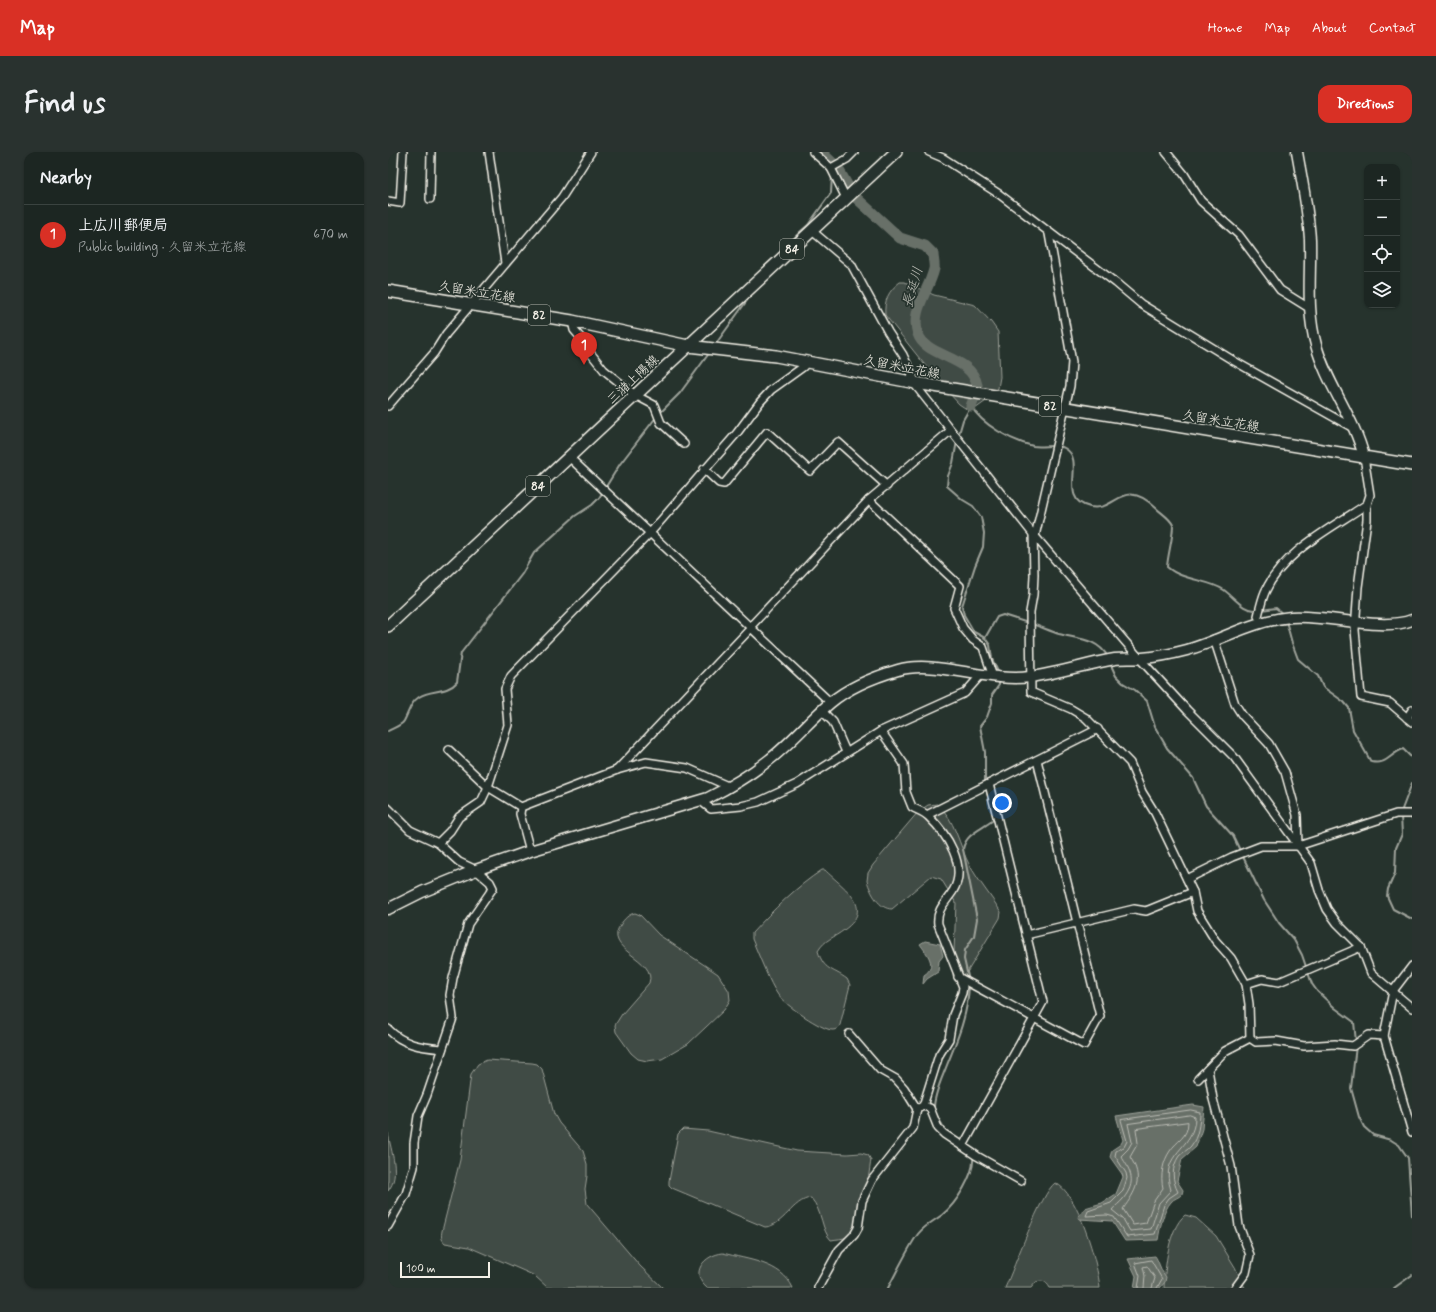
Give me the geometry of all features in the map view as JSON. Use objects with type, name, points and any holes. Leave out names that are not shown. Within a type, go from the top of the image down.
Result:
[{"type":"main road","name":"三潴上陽線","points":[[388,626],[896,152]]},
{"type":"main road","name":"久留米立花線","points":[[388,291],[572,321],[688,346],[776,356],[916,384],[1412,465]]},
{"type":"street","points":[[388,201],[400,203],[404,152]]},
{"type":"street","points":[[430,199],[431,152]]},
{"type":"street","points":[[489,152],[505,263]]},
{"type":"street","points":[[388,406],[434,352],[446,334],[505,263],[562,197],[591,152]]},
{"type":"street","points":[[813,152],[832,168],[846,198]]},
{"type":"street","points":[[832,168],[847,160],[854,152]]},
{"type":"street","points":[[929,152],[943,158],[999,194],[1049,234],[1148,308],[1234,361],[1355,429]]},
{"type":"street","points":[[1166,152],[1184,174],[1200,201],[1239,235],[1276,286],[1309,308]]},
{"type":"street","points":[[1297,152],[1308,208],[1309,308],[1316,345],[1327,374],[1355,429],[1364,457],[1370,495],[1367,504],[1367,520],[1355,621],[1361,697],[1390,703],[1409,720],[1412,710]]},
{"type":"street","points":[[811,230],[851,264],[888,332],[903,355],[916,386],[950,431],[1034,535],[1140,659],[1187,710],[1234,757],[1311,863],[1319,890],[1327,909],[1337,923],[1361,947],[1371,973],[1412,1008]]},
{"type":"street","points":[[1049,234],[1072,362],[1070,386],[1034,535],[1034,595],[1030,612],[1031,692],[1071,709],[1086,718],[1098,728],[1130,763],[1142,792],[1155,813],[1193,892],[1197,911],[1215,940],[1231,958],[1246,984],[1249,1004],[1250,1038]]},
{"type":"street","points":[[572,321],[574,330],[587,345],[588,350],[604,370],[636,395],[654,405],[661,423],[684,444]]},
{"type":"street","points":[[438,843],[450,831],[459,817],[481,802],[488,787],[508,725],[505,689],[511,676],[650,533],[771,390],[803,367],[807,362]]},
{"type":"street","points":[[616,770],[869,500],[950,431]]},
{"type":"street","points":[[704,469],[719,483],[724,484],[767,432],[810,471],[838,442],[887,486]]},
{"type":"street","points":[[569,457],[830,703]]},
{"type":"street","points":[[869,500],[960,586],[954,608],[963,628],[973,640],[983,647],[997,677]]},
{"type":"street","points":[[1258,616],[1265,591],[1280,568],[1298,550],[1367,504]]},
{"type":"street","points":[[388,909],[422,892],[476,870],[530,851],[701,801],[730,787],[770,759],[830,703],[852,688],[876,677],[901,669],[936,668],[980,676],[1030,677],[1081,665],[1118,659],[1140,659],[1188,650],[1268,620],[1305,617],[1394,624],[1412,620]]},
{"type":"street","points":[[1214,639],[1235,704],[1242,715],[1269,744],[1285,772],[1297,815],[1298,846]]},
{"type":"street","points":[[701,801],[711,809],[741,806],[758,802],[797,784],[880,731],[965,693],[980,676]]},
{"type":"street","points":[[822,711],[833,722],[846,752]]},
{"type":"street","points":[[928,815],[1098,728]]},
{"type":"street","points":[[818,1288],[840,1250],[854,1235],[858,1228],[862,1201],[872,1180],[913,1128],[938,1055],[949,1039],[954,1015],[962,993],[962,987],[952,957],[938,924],[937,917],[943,905],[954,890],[958,872],[954,851],[944,835],[928,815],[912,808],[906,792],[904,764],[880,731]]},
{"type":"street","points":[[449,750],[488,787],[521,808]]},
{"type":"street","points":[[958,977],[1084,1045],[1100,1016],[1037,760]]},
{"type":"street","points":[[521,808],[616,770],[646,762],[687,768],[730,787]]},
{"type":"street","points":[[963,1146],[1043,1002],[988,784]]},
{"type":"street","points":[[388,808],[410,830],[438,843],[459,862],[476,870],[490,882],[493,888],[468,924],[453,978],[450,995],[453,1018],[427,1095],[418,1116],[414,1143],[414,1167],[406,1194],[388,1226]]},
{"type":"street","points":[[521,808],[520,814],[530,851]]},
{"type":"street","points":[[1187,879],[1232,857],[1261,846],[1298,846],[1396,814],[1412,814]]},
{"type":"street","points":[[1026,935],[1134,909],[1146,911],[1193,892]]},
{"type":"street","points":[[1246,984],[1262,979],[1279,982],[1361,947]]},
{"type":"street","points":[[1412,966],[1393,991],[1384,1036],[1412,1132]]},
{"type":"street","points":[[388,1029],[405,1042],[417,1046],[442,1049]]},
{"type":"street","points":[[849,1034],[880,1070],[896,1079],[920,1107],[930,1108],[938,1128],[944,1134],[977,1156],[1021,1181]]},
{"type":"street","points":[[1250,1038],[1256,1042],[1276,1041],[1304,1046],[1335,1044],[1353,1046],[1369,1035],[1384,1036]]},
{"type":"street","points":[[1198,1079],[1225,1051],[1250,1038]]},
{"type":"street","points":[[1208,1068],[1213,1099],[1231,1166],[1240,1226],[1250,1255],[1246,1273],[1235,1288]]},
{"type":"shaded area","points":[[900,282],[904,282],[934,295],[975,305],[998,332],[1000,377],[998,388],[993,396],[975,409],[968,410],[959,404],[936,379],[885,315],[886,301],[892,289]]},
{"type":"shaded area","points":[[937,804],[952,824],[966,858],[977,878],[1001,912],[1000,918],[963,979],[956,980],[953,976],[956,903],[941,879],[931,876],[892,909],[883,906],[876,900],[867,881],[868,873],[873,865],[918,812],[928,805]]},
{"type":"shaded area","points":[[822,870],[825,870],[847,891],[857,906],[857,913],[853,922],[827,941],[818,951],[826,966],[842,975],[847,979],[850,985],[840,1025],[835,1030],[821,1026],[804,1016],[778,995],[752,939],[752,933],[777,907],[794,891]]},
{"type":"shaded area","points":[[635,913],[640,915],[659,935],[718,974],[729,991],[730,1000],[724,1010],[688,1044],[662,1059],[647,1061],[638,1059],[631,1053],[616,1032],[615,1025],[622,1014],[649,983],[650,974],[646,967],[623,948],[618,941],[617,933],[621,924],[627,917]]},
{"type":"shaded area","points":[[487,1060],[532,1063],[537,1064],[542,1069],[554,1114],[559,1123],[583,1151],[587,1164],[585,1189],[587,1204],[640,1266],[663,1288],[548,1288],[535,1276],[524,1271],[469,1247],[444,1242],[442,1233],[460,1160],[471,1074],[478,1064]]},
{"type":"shaded area","points":[[683,1129],[708,1131],[797,1151],[847,1154],[861,1153],[868,1155],[871,1160],[867,1190],[858,1223],[853,1232],[845,1238],[831,1240],[825,1231],[818,1209],[811,1198],[798,1203],[783,1218],[772,1226],[765,1227],[672,1188],[669,1185],[669,1181],[678,1134]]},
{"type":"shaded area","points":[[388,1133],[395,1171],[392,1185],[388,1191]]},
{"type":"shaded area","points":[[1055,1183],[1063,1189],[1079,1214],[1091,1247],[1100,1288],[1050,1288],[1046,1282],[1041,1281],[1036,1282],[1031,1288],[1005,1288],[1035,1215],[1049,1190]]},
{"type":"shaded area","points":[[1185,1215],[1196,1218],[1216,1236],[1235,1267],[1245,1288],[1164,1288],[1168,1249],[1179,1221]]},
{"type":"shaded area","points":[[723,1253],[753,1260],[772,1267],[788,1279],[793,1288],[707,1288],[699,1276],[701,1266],[710,1257]]},
{"type":"water","points":[[925,941],[940,944],[943,956],[939,961],[938,972],[927,979],[923,984],[924,975],[930,968],[931,964],[928,956],[920,944]]},
{"type":"water","points":[[1193,1105],[1204,1107],[1202,1129],[1196,1147],[1182,1159],[1177,1181],[1183,1190],[1182,1194],[1168,1206],[1162,1220],[1158,1240],[1125,1241],[1112,1221],[1079,1219],[1078,1217],[1085,1208],[1102,1203],[1116,1194],[1123,1177],[1110,1157],[1112,1150],[1121,1144],[1123,1140],[1116,1116]]},
{"type":"water","points":[[1155,1256],[1166,1277],[1165,1282],[1160,1288],[1134,1288],[1136,1276],[1128,1259]]},
{"type":"waterway","name":"長延川","points":[[821,152],[837,167],[853,195],[900,238],[925,246],[933,254],[934,269],[918,309],[916,326],[918,334],[923,342],[930,348],[958,362],[973,375],[977,387],[971,406]]},
{"type":"waterway","points":[[777,256],[808,225],[831,193],[832,175]]},
{"type":"waterway","points":[[715,345],[751,295]]},
{"type":"waterway","points":[[660,413],[680,393],[710,352]]},
{"type":"waterway","points":[[971,406],[982,420],[1007,436],[1033,446],[1059,446],[1066,449],[1074,462],[1073,489],[1075,497],[1080,503],[1090,507],[1099,507],[1107,505],[1120,497],[1127,495],[1135,495],[1145,499],[1168,518],[1173,525],[1167,567],[1180,575],[1217,586],[1243,606],[1248,609],[1257,610]]},
{"type":"waterway","points":[[958,437],[963,420],[971,406]]},
{"type":"waterway","points":[[388,731],[403,723],[416,699],[429,693],[449,688],[457,682],[461,653],[522,574],[534,553],[575,516],[592,505],[599,498],[620,464],[657,416]]},
{"type":"waterway","points":[[957,441],[947,486],[963,500],[973,506],[981,517],[984,533],[983,547],[962,606],[964,615],[974,632],[985,638],[990,645],[992,659],[999,674]]},
{"type":"waterway","points":[[1261,610],[1276,608],[1284,615]]},
{"type":"waterway","points":[[985,638],[997,617],[1003,615],[1028,623]]},
{"type":"waterway","points":[[1286,621],[1298,659],[1318,676],[1323,687],[1344,702],[1349,708],[1353,730],[1371,762],[1377,763],[1385,761],[1403,749],[1412,758]]},
{"type":"waterway","points":[[1032,624],[1059,634],[1080,638],[1093,643],[1104,651],[1108,657]]},
{"type":"waterway","points":[[1110,663],[1116,676],[1147,701],[1155,727],[1167,748],[1193,778],[1206,806],[1233,836],[1264,900],[1279,923],[1294,940],[1302,955],[1312,984],[1317,991],[1335,1008],[1354,1022],[1356,1042]]},
{"type":"waterway","points":[[989,800],[985,785],[985,752],[980,726],[987,717],[992,703],[992,695],[999,685],[999,681]]},
{"type":"waterway","points":[[1401,812],[1412,783]]},
{"type":"waterway","points":[[969,981],[964,959],[965,950],[974,936],[977,919],[963,849],[970,836],[992,821],[994,815]]},
{"type":"waterway","points":[[1401,816],[1402,834],[1396,848],[1395,873],[1388,889],[1387,896],[1393,909],[1412,919]]},
{"type":"waterway","points":[[934,1108],[935,1097],[962,1026],[967,1006],[969,985]]},
{"type":"waterway","points":[[1356,1046],[1351,1088],[1359,1117],[1364,1127],[1373,1135],[1391,1140],[1399,1145],[1408,1158],[1412,1216]]},
{"type":"waterway","points":[[937,1116],[947,1133]]},
{"type":"waterway","points":[[888,1288],[914,1239],[921,1231],[942,1215],[953,1204],[964,1188],[971,1172],[973,1157]]},
{"type":"waterway","points":[[1394,1288],[1412,1275]]},
{"type":"place","name":"上広川郵便局","points":[[584,365]]}]
